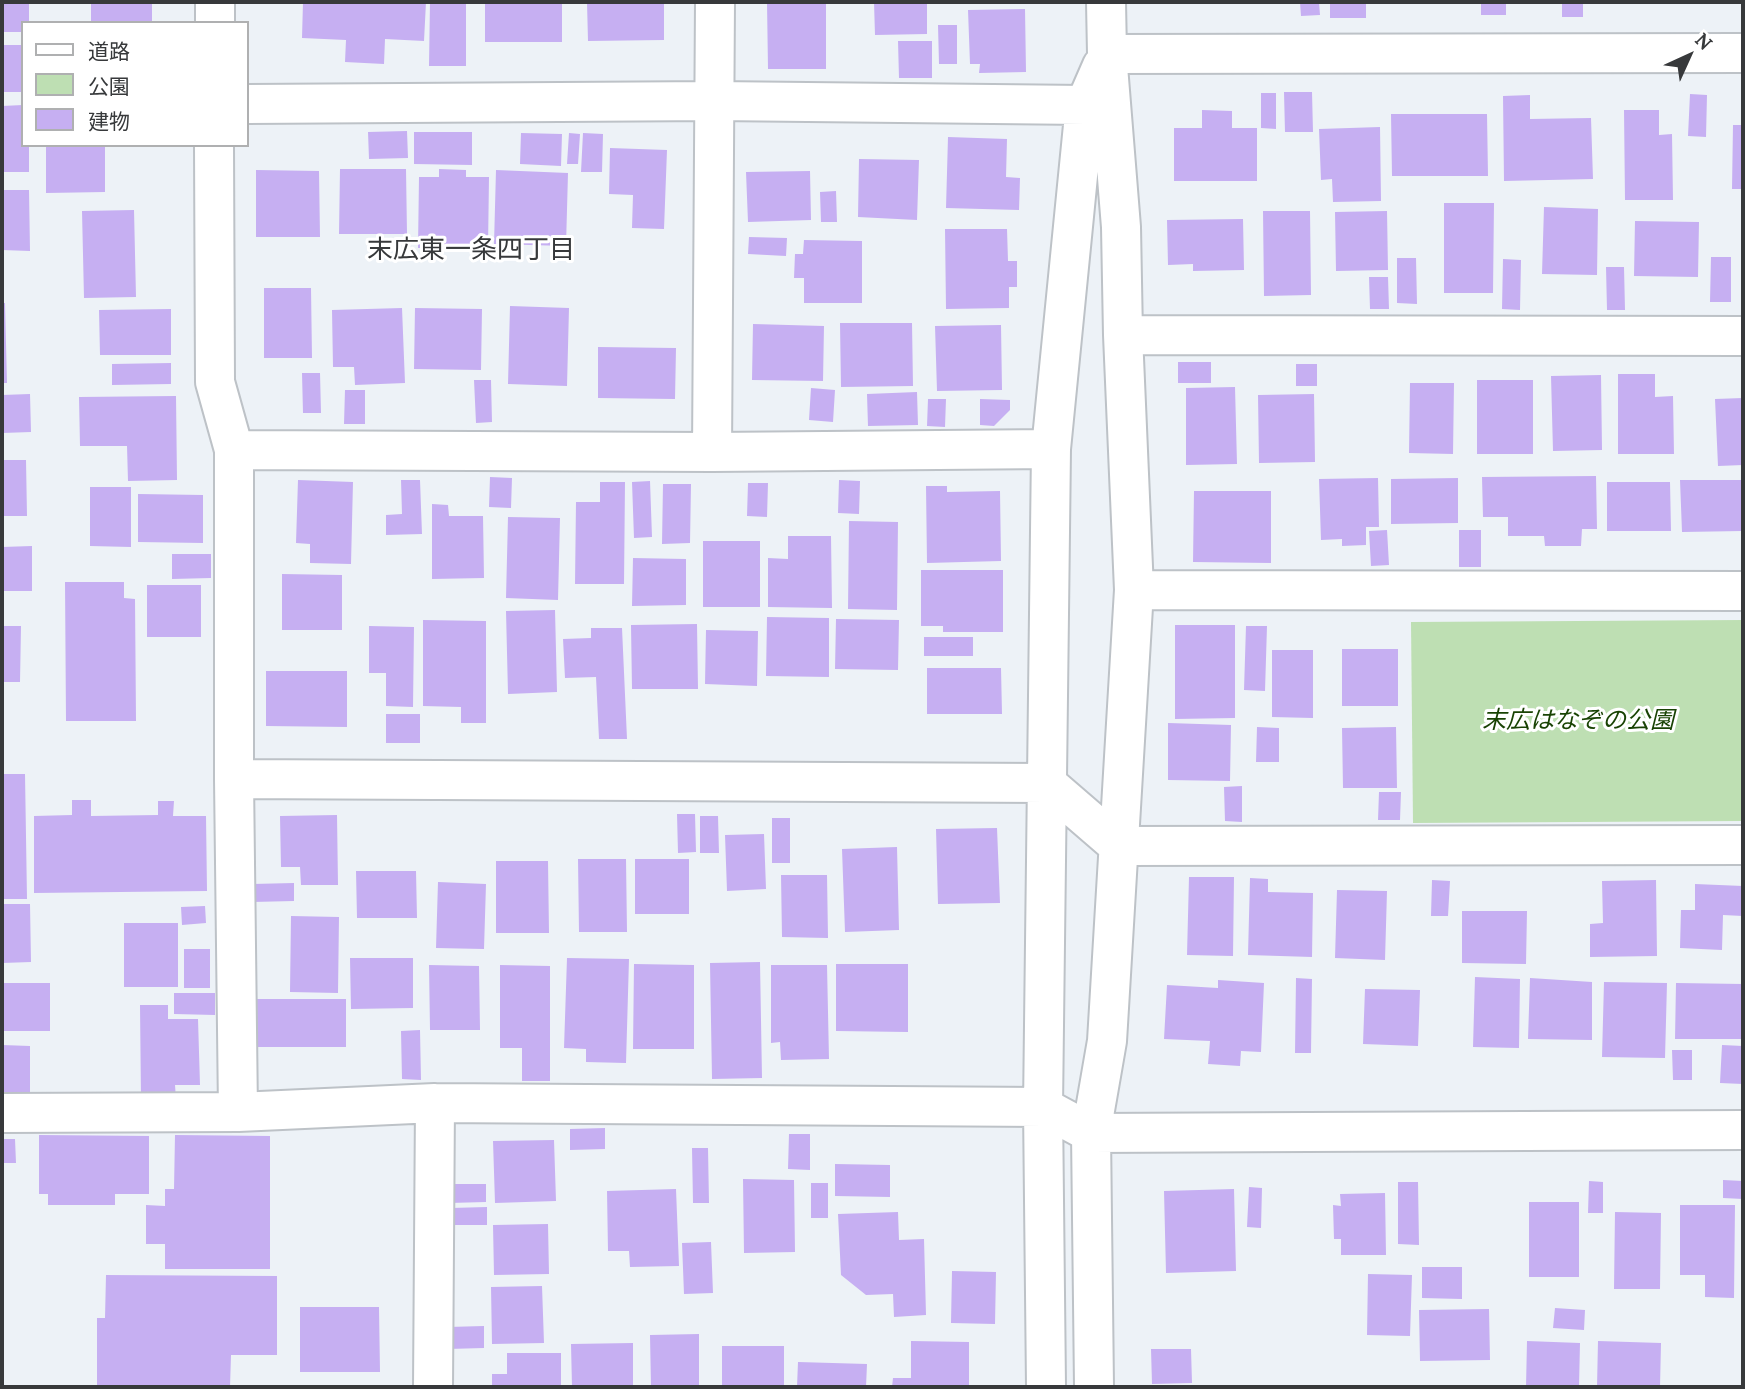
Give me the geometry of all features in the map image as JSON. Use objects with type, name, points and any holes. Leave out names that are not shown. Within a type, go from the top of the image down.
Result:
[{"type":"street","points":[[215,2],[215,21]]},
{"type":"street","points":[[712,452],[715,2]]},
{"type":"street","points":[[1094,1387],[1091,1133],[1107,1041],[1134,590],[1121,227],[1107,54],[1106,2]]},
{"type":"street","points":[[1107,54],[1743,53]]},
{"type":"street","points":[[1046,1387],[1044,1107],[1051,449],[1086,105],[1107,54]]},
{"type":"street","points":[[248,104],[715,101],[1086,105]]},
{"type":"street","points":[[214,147],[215,382],[234,450],[238,1112]]},
{"type":"street","points":[[1123,335],[1743,336]]},
{"type":"street","points":[[234,450],[712,452],[1051,449]]},
{"type":"street","points":[[1134,590],[1743,591]]},
{"type":"street","points":[[234,779],[1046,783],[1119,846],[1743,845]]},
{"type":"street","points":[[433,1387],[435,1103]]},
{"type":"street","points":[[2,1113],[238,1112],[435,1103],[1044,1107],[1091,1133],[1743,1130]]},
{"type":"green space","name":"末広はなぞの公園","points":[[1743,620],[1743,821],[1413,823],[1411,622]]},
{"type":"building","points":[[2,2],[29,2],[29,21],[21,21],[21,32],[2,32]]},
{"type":"building","points":[[91,2],[152,2],[152,21],[91,21]]},
{"type":"building","points":[[303,2],[426,2],[424,41],[385,39],[384,64],[345,62],[346,40],[302,38]]},
{"type":"building","points":[[430,2],[466,2],[466,66],[429,66]]},
{"type":"building","points":[[485,2],[562,2],[562,42],[485,42]]},
{"type":"building","points":[[587,2],[664,2],[664,40],[588,41]]},
{"type":"building","points":[[767,2],[826,2],[826,69],[768,69]]},
{"type":"building","points":[[874,2],[927,2],[927,34],[875,35]]},
{"type":"building","points":[[1300,2],[1319,2],[1320,15],[1301,16]]},
{"type":"building","points":[[1330,2],[1366,2],[1366,18],[1330,18]]},
{"type":"building","points":[[1481,2],[1506,2],[1506,15],[1481,15]]},
{"type":"building","points":[[1562,2],[1583,2],[1583,17],[1562,17]]},
{"type":"building","points":[[1025,9],[1026,72],[979,73],[980,64],[970,64],[968,10]]},
{"type":"building","points":[[938,25],[957,25],[957,64],[939,64]]},
{"type":"building","points":[[898,41],[932,41],[932,78],[899,78]]},
{"type":"building","points":[[2,45],[21,45],[21,92],[2,92]]},
{"type":"building","points":[[1284,92],[1312,92],[1313,132],[1285,132]]},
{"type":"building","points":[[1261,93],[1276,93],[1276,129],[1261,128]]},
{"type":"building","points":[[1690,94],[1707,95],[1706,137],[1688,136]]},
{"type":"building","points":[[1530,95],[1530,119],[1591,118],[1593,179],[1504,181],[1503,96]]},
{"type":"building","points":[[21,105],[21,147],[29,147],[29,172],[2,172],[2,106]]},
{"type":"building","points":[[1202,110],[1232,111],[1232,128],[1257,128],[1257,181],[1174,181],[1174,128],[1202,128]]},
{"type":"building","points":[[1624,110],[1659,110],[1659,135],[1672,134],[1673,200],[1625,200]]},
{"type":"building","points":[[1391,114],[1487,114],[1488,176],[1392,176]]},
{"type":"building","points":[[1733,125],[1743,125],[1743,189],[1732,189]]},
{"type":"building","points":[[1380,127],[1381,201],[1333,202],[1332,179],[1321,180],[1319,129]]},
{"type":"building","points":[[407,131],[408,158],[369,159],[368,132]]},
{"type":"building","points":[[414,132],[472,132],[472,165],[414,164]]},
{"type":"building","points":[[521,133],[562,134],[561,166],[520,164]]},
{"type":"building","points":[[569,133],[580,134],[578,164],[567,164]]},
{"type":"building","points":[[583,133],[603,134],[602,172],[581,172]]},
{"type":"building","points":[[948,137],[1007,139],[1006,177],[1020,178],[1019,210],[946,208]]},
{"type":"building","points":[[46,147],[105,147],[105,192],[46,193]]},
{"type":"building","points":[[610,148],[667,150],[664,229],[632,228],[633,195],[609,194]]},
{"type":"building","points":[[859,159],[919,160],[917,220],[858,217]]},
{"type":"building","points":[[340,169],[406,169],[407,234],[339,234]]},
{"type":"building","points":[[439,169],[466,170],[466,177],[489,177],[488,248],[418,248],[419,177],[439,177]]},
{"type":"building","points":[[256,170],[319,171],[320,237],[256,237]]},
{"type":"building","points":[[496,170],[568,173],[566,246],[494,244]]},
{"type":"building","points":[[810,171],[811,220],[748,222],[746,172]]},
{"type":"building","points":[[2,190],[29,190],[30,251],[2,250]]},
{"type":"building","points":[[836,191],[837,222],[821,222],[820,192]]},
{"type":"building","points":[[1444,203],[1494,203],[1493,293],[1444,293]]},
{"type":"building","points":[[1544,207],[1598,209],[1597,275],[1542,274]]},
{"type":"building","points":[[134,210],[136,297],[84,298],[82,211]]},
{"type":"building","points":[[1263,211],[1310,211],[1311,295],[1264,296]]},
{"type":"building","points":[[1387,211],[1388,270],[1336,271],[1335,212]]},
{"type":"building","points":[[1243,219],[1244,270],[1193,271],[1193,264],[1168,265],[1167,220]]},
{"type":"building","points":[[1635,221],[1699,222],[1698,277],[1634,276]]},
{"type":"building","points":[[945,229],[1007,229],[1008,261],[1017,261],[1017,287],[1009,287],[1009,308],[946,309]]},
{"type":"building","points":[[749,237],[787,238],[786,256],[748,254]]},
{"type":"building","points":[[804,240],[862,241],[862,303],[804,303],[804,278],[794,278],[795,254],[803,254]]},
{"type":"building","points":[[1711,257],[1731,257],[1731,302],[1710,302]]},
{"type":"building","points":[[1397,258],[1416,258],[1417,304],[1397,303]]},
{"type":"building","points":[[1503,259],[1521,260],[1520,310],[1502,309]]},
{"type":"building","points":[[1606,267],[1624,267],[1625,310],[1607,310]]},
{"type":"building","points":[[1369,277],[1388,277],[1389,309],[1370,309]]},
{"type":"building","points":[[264,288],[311,288],[312,358],[264,358]]},
{"type":"building","points":[[2,303],[5,303],[7,383],[2,383]]},
{"type":"building","points":[[510,306],[569,308],[567,386],[508,384]]},
{"type":"building","points":[[402,308],[405,383],[355,385],[354,367],[333,367],[332,310]]},
{"type":"building","points":[[415,308],[482,309],[481,370],[414,369]]},
{"type":"building","points":[[171,309],[171,355],[100,355],[99,310]]},
{"type":"building","points":[[840,323],[912,323],[913,386],[841,387]]},
{"type":"building","points":[[753,324],[824,326],[823,381],[752,380]]},
{"type":"building","points":[[1001,325],[1002,390],[937,391],[935,326]]},
{"type":"building","points":[[598,347],[676,348],[675,399],[598,398]]},
{"type":"building","points":[[1178,362],[1211,362],[1211,383],[1178,383]]},
{"type":"building","points":[[171,363],[171,384],[112,385],[112,364]]},
{"type":"building","points":[[1296,364],[1317,364],[1317,386],[1296,386]]},
{"type":"building","points":[[302,373],[320,373],[321,413],[303,413]]},
{"type":"building","points":[[1618,374],[1655,374],[1655,397],[1673,396],[1674,454],[1618,454]]},
{"type":"building","points":[[1601,375],[1602,450],[1553,451],[1551,376]]},
{"type":"building","points":[[474,380],[491,380],[492,422],[476,423]]},
{"type":"building","points":[[1477,380],[1533,380],[1533,454],[1477,454]]},
{"type":"building","points":[[1410,383],[1454,383],[1453,454],[1409,453]]},
{"type":"building","points":[[1235,387],[1237,464],[1186,465],[1186,388]]},
{"type":"building","points":[[811,388],[835,390],[833,422],[809,420]]},
{"type":"building","points":[[345,390],[365,390],[365,424],[344,424]]},
{"type":"building","points":[[917,392],[918,425],[868,426],[867,394]]},
{"type":"building","points":[[30,394],[31,432],[2,433],[2,395]]},
{"type":"building","points":[[1314,394],[1315,462],[1259,463],[1258,395]]},
{"type":"building","points":[[176,396],[177,480],[128,481],[127,446],[80,446],[79,397]]},
{"type":"building","points":[[1743,398],[1743,465],[1718,466],[1715,399]]},
{"type":"building","points":[[928,399],[946,399],[945,427],[927,426]]},
{"type":"building","points":[[980,399],[1010,400],[1010,410],[994,426],[980,425]]},
{"type":"building","points":[[2,460],[26,460],[27,516],[2,516]]},
{"type":"building","points":[[1596,476],[1597,529],[1582,529],[1581,546],[1545,546],[1544,536],[1508,536],[1508,517],[1483,517],[1482,477]]},
{"type":"building","points":[[490,477],[512,478],[511,508],[489,507]]},
{"type":"building","points":[[1378,478],[1379,527],[1366,527],[1366,545],[1342,546],[1342,539],[1321,540],[1319,479]]},
{"type":"building","points":[[1458,478],[1458,523],[1391,524],[1391,479]]},
{"type":"building","points":[[298,480],[353,482],[351,564],[310,563],[310,544],[296,543]]},
{"type":"building","points":[[401,480],[420,480],[422,534],[386,535],[386,515],[402,514]]},
{"type":"building","points":[[839,480],[860,481],[859,514],[838,513]]},
{"type":"building","points":[[1680,480],[1741,480],[1742,531],[1682,532]]},
{"type":"building","points":[[650,481],[652,537],[634,538],[632,482]]},
{"type":"building","points":[[600,482],[625,482],[624,584],[575,584],[576,502],[600,502]]},
{"type":"building","points":[[1607,482],[1670,482],[1671,531],[1607,531]]},
{"type":"building","points":[[748,483],[768,483],[767,517],[747,516]]},
{"type":"building","points":[[663,484],[691,484],[690,543],[662,544]]},
{"type":"building","points":[[926,486],[947,486],[947,492],[1000,491],[1001,561],[927,563]]},
{"type":"building","points":[[90,487],[131,487],[131,547],[90,546]]},
{"type":"building","points":[[1194,491],[1271,491],[1271,563],[1193,562]]},
{"type":"building","points":[[138,494],[203,495],[203,543],[138,542]]},
{"type":"building","points":[[432,504],[448,505],[449,516],[483,516],[484,578],[432,579]]},
{"type":"building","points":[[508,517],[560,518],[558,600],[506,598]]},
{"type":"building","points":[[849,521],[898,522],[897,610],[848,609]]},
{"type":"building","points":[[1387,530],[1389,565],[1371,566],[1369,531]]},
{"type":"building","points":[[1459,530],[1481,530],[1481,567],[1459,567]]},
{"type":"building","points":[[788,536],[831,536],[832,608],[768,607],[768,558],[788,559]]},
{"type":"building","points":[[703,541],[760,541],[760,607],[703,607]]},
{"type":"building","points":[[32,546],[32,591],[2,591],[2,547]]},
{"type":"building","points":[[172,554],[211,554],[211,578],[172,579]]},
{"type":"building","points":[[633,558],[686,559],[686,605],[632,606]]},
{"type":"building","points":[[921,570],[1003,570],[1003,632],[943,632],[943,626],[921,626]]},
{"type":"building","points":[[282,574],[342,575],[342,630],[282,630]]},
{"type":"building","points":[[65,582],[124,582],[124,598],[135,599],[136,721],[66,721]]},
{"type":"building","points":[[147,585],[201,585],[201,637],[147,637]]},
{"type":"building","points":[[555,610],[557,692],[508,694],[506,611]]},
{"type":"building","points":[[767,617],[829,618],[829,677],[766,676]]},
{"type":"building","points":[[836,619],[899,620],[898,670],[835,669]]},
{"type":"building","points":[[423,620],[486,621],[486,723],[461,723],[461,707],[423,706]]},
{"type":"building","points":[[697,624],[698,689],[632,689],[631,625]]},
{"type":"building","points":[[1175,625],[1235,625],[1235,718],[1175,719]]},
{"type":"building","points":[[2,626],[21,626],[20,682],[2,682]]},
{"type":"building","points":[[369,626],[414,627],[413,707],[386,706],[386,673],[369,673]]},
{"type":"building","points":[[1246,626],[1267,626],[1265,691],[1244,690]]},
{"type":"building","points":[[591,628],[622,628],[627,739],[599,739],[596,677],[565,678],[563,639],[591,638]]},
{"type":"building","points":[[706,630],[758,631],[757,686],[705,684]]},
{"type":"building","points":[[924,637],[973,637],[973,656],[924,656]]},
{"type":"building","points":[[1342,649],[1398,649],[1398,706],[1342,706]]},
{"type":"building","points":[[1272,650],[1313,650],[1313,718],[1272,717]]},
{"type":"building","points":[[927,668],[1001,668],[1002,714],[927,714]]},
{"type":"building","points":[[266,671],[347,671],[347,727],[266,726]]},
{"type":"building","points":[[386,714],[420,714],[420,743],[386,743]]},
{"type":"building","points":[[1168,723],[1231,725],[1230,781],[1168,780]]},
{"type":"building","points":[[1257,727],[1279,728],[1279,762],[1256,762]]},
{"type":"building","points":[[1396,727],[1397,788],[1343,788],[1342,728]]},
{"type":"building","points":[[2,774],[25,774],[27,899],[2,899]]},
{"type":"building","points":[[1242,786],[1242,822],[1225,821],[1224,787]]},
{"type":"building","points":[[1379,792],[1401,792],[1400,820],[1378,820]]},
{"type":"building","points":[[72,800],[91,800],[91,816],[158,815],[158,801],[174,801],[173,816],[206,816],[207,891],[34,893],[34,816],[72,815]]},
{"type":"building","points":[[677,814],[695,814],[696,852],[678,853]]},
{"type":"building","points":[[337,815],[338,885],[301,885],[300,867],[281,867],[280,816]]},
{"type":"building","points":[[700,816],[718,816],[719,853],[700,853]]},
{"type":"building","points":[[772,818],[790,818],[790,863],[772,863]]},
{"type":"building","points":[[997,828],[1000,903],[938,904],[936,829]]},
{"type":"building","points":[[764,834],[766,889],[727,891],[725,835]]},
{"type":"building","points":[[897,847],[899,930],[845,932],[842,849]]},
{"type":"building","points":[[578,859],[626,859],[627,932],[579,932]]},
{"type":"building","points":[[635,859],[689,859],[689,914],[635,914]]},
{"type":"building","points":[[496,861],[548,861],[549,933],[496,933]]},
{"type":"building","points":[[356,871],[416,871],[417,918],[357,918]]},
{"type":"building","points":[[781,875],[827,875],[828,938],[782,937]]},
{"type":"building","points":[[1189,877],[1234,877],[1233,956],[1187,955]]},
{"type":"building","points":[[1250,878],[1268,879],[1268,892],[1313,893],[1312,957],[1248,955]]},
{"type":"building","points":[[1432,880],[1450,881],[1448,916],[1431,916]]},
{"type":"building","points":[[1656,880],[1657,956],[1590,957],[1590,924],[1603,923],[1602,881]]},
{"type":"building","points":[[438,882],[486,884],[484,949],[436,948]]},
{"type":"building","points":[[294,883],[294,901],[252,902],[252,884]]},
{"type":"building","points":[[1695,884],[1743,886],[1743,916],[1723,915],[1722,950],[1680,948],[1681,910],[1695,910]]},
{"type":"building","points":[[1337,890],[1387,891],[1385,960],[1335,958]]},
{"type":"building","points":[[2,904],[30,904],[31,962],[2,963]]},
{"type":"building","points":[[205,906],[206,923],[182,925],[181,907]]},
{"type":"building","points":[[1462,911],[1527,911],[1526,964],[1462,963]]},
{"type":"building","points":[[291,916],[339,917],[338,993],[290,992]]},
{"type":"building","points":[[124,923],[178,923],[178,987],[124,987]]},
{"type":"building","points":[[184,949],[210,949],[210,988],[184,988]]},
{"type":"building","points":[[350,958],[413,958],[413,1008],[351,1009]]},
{"type":"building","points":[[567,958],[629,959],[626,1063],[586,1062],[586,1049],[564,1048]]},
{"type":"building","points":[[760,962],[762,1078],[712,1079],[710,963]]},
{"type":"building","points":[[634,964],[694,965],[694,1049],[633,1049]]},
{"type":"building","points":[[836,964],[908,964],[908,1032],[836,1031]]},
{"type":"building","points":[[429,965],[479,966],[480,1030],[430,1030]]},
{"type":"building","points":[[500,965],[550,966],[550,1081],[522,1081],[522,1048],[500,1048]]},
{"type":"building","points":[[771,965],[827,965],[829,1059],[781,1060],[780,1042],[771,1043]]},
{"type":"building","points":[[1475,977],[1520,979],[1519,1048],[1473,1047]]},
{"type":"building","points":[[1296,978],[1312,979],[1311,1053],[1295,1053]]},
{"type":"building","points":[[1530,978],[1592,982],[1592,1040],[1528,1039]]},
{"type":"building","points":[[1218,980],[1264,983],[1261,1052],[1241,1051],[1240,1066],[1208,1064],[1210,1041],[1164,1039],[1167,985],[1218,988]]},
{"type":"building","points":[[1604,982],[1667,983],[1665,1058],[1602,1057]]},
{"type":"building","points":[[2,983],[50,983],[50,1031],[2,1031]]},
{"type":"building","points":[[1676,983],[1743,984],[1742,1039],[1675,1039]]},
{"type":"building","points":[[1365,989],[1420,990],[1418,1046],[1363,1044]]},
{"type":"building","points":[[174,993],[215,993],[215,1015],[174,1014]]},
{"type":"building","points":[[252,999],[346,999],[346,1047],[253,1047]]},
{"type":"building","points":[[140,1005],[168,1005],[168,1019],[198,1019],[200,1085],[175,1085],[176,1099],[141,1100]]},
{"type":"building","points":[[420,1030],[421,1080],[402,1079],[401,1031]]},
{"type":"building","points":[[2,1045],[30,1046],[30,1099],[2,1099]]},
{"type":"building","points":[[1722,1045],[1743,1046],[1743,1084],[1720,1083]]},
{"type":"building","points":[[1672,1050],[1692,1050],[1692,1080],[1673,1080]]},
{"type":"building","points":[[605,1128],[605,1149],[570,1150],[570,1129]]},
{"type":"building","points":[[789,1134],[810,1134],[810,1170],[788,1169]]},
{"type":"building","points":[[39,1135],[149,1136],[149,1194],[115,1194],[115,1205],[48,1205],[48,1194],[39,1194]]},
{"type":"building","points":[[175,1135],[270,1136],[270,1269],[165,1269],[165,1244],[146,1244],[146,1205],[165,1206],[165,1189],[174,1189]]},
{"type":"building","points":[[2,1139],[15,1139],[16,1163],[2,1163]]},
{"type":"building","points":[[554,1140],[556,1201],[495,1203],[493,1141]]},
{"type":"building","points":[[692,1148],[708,1148],[709,1203],[693,1203]]},
{"type":"building","points":[[835,1164],[890,1165],[890,1197],[835,1196]]},
{"type":"building","points":[[743,1179],[794,1180],[795,1252],[744,1253]]},
{"type":"building","points":[[1723,1180],[1743,1181],[1743,1199],[1723,1198]]},
{"type":"building","points":[[1589,1181],[1603,1182],[1603,1213],[1588,1213]]},
{"type":"building","points":[[1398,1182],[1418,1182],[1419,1245],[1398,1244]]},
{"type":"building","points":[[811,1183],[828,1183],[828,1218],[811,1218]]},
{"type":"building","points":[[449,1184],[486,1184],[486,1202],[449,1203]]},
{"type":"building","points":[[1249,1187],[1262,1188],[1261,1228],[1247,1227]]},
{"type":"building","points":[[676,1189],[679,1266],[630,1267],[629,1251],[608,1251],[607,1191]]},
{"type":"building","points":[[1234,1189],[1236,1271],[1166,1273],[1164,1191]]},
{"type":"building","points":[[1385,1193],[1386,1255],[1341,1255],[1341,1239],[1334,1239],[1333,1205],[1341,1206],[1340,1194]]},
{"type":"building","points":[[1529,1202],[1579,1202],[1579,1277],[1529,1277]]},
{"type":"building","points":[[1680,1205],[1735,1205],[1734,1298],[1705,1297],[1705,1275],[1680,1275]]},
{"type":"building","points":[[487,1207],[487,1225],[452,1225],[451,1208]]},
{"type":"building","points":[[898,1212],[899,1240],[924,1239],[926,1315],[894,1317],[893,1294],[866,1295],[841,1275],[838,1214]]},
{"type":"building","points":[[1615,1212],[1661,1213],[1660,1289],[1614,1289]]},
{"type":"building","points":[[548,1224],[549,1274],[494,1275],[493,1225]]},
{"type":"building","points":[[711,1242],[713,1293],[684,1294],[682,1243]]},
{"type":"building","points":[[1422,1267],[1462,1267],[1462,1299],[1422,1298]]},
{"type":"building","points":[[952,1271],[996,1272],[995,1324],[951,1323]]},
{"type":"building","points":[[1368,1274],[1412,1275],[1410,1336],[1367,1335]]},
{"type":"building","points":[[106,1275],[277,1276],[277,1355],[231,1355],[230,1387],[97,1387],[97,1318],[105,1318]]},
{"type":"building","points":[[542,1286],[544,1343],[492,1344],[491,1287]]},
{"type":"building","points":[[300,1307],[379,1307],[380,1372],[300,1372]]},
{"type":"building","points":[[1555,1308],[1585,1310],[1584,1330],[1553,1328]]},
{"type":"building","points":[[1489,1309],[1490,1360],[1420,1361],[1419,1310]]},
{"type":"building","points":[[484,1326],[484,1348],[448,1349],[448,1327]]},
{"type":"building","points":[[699,1334],[699,1387],[651,1387],[650,1335]]},
{"type":"building","points":[[911,1341],[969,1342],[969,1387],[892,1387],[893,1378],[911,1378]]},
{"type":"building","points":[[1527,1341],[1580,1343],[1579,1387],[1526,1387]]},
{"type":"building","points":[[1598,1341],[1661,1343],[1660,1387],[1597,1387]]},
{"type":"building","points":[[633,1343],[633,1387],[572,1387],[571,1344]]},
{"type":"building","points":[[722,1346],[784,1346],[784,1387],[722,1387]]},
{"type":"building","points":[[1151,1349],[1191,1349],[1192,1383],[1152,1384]]},
{"type":"building","points":[[507,1353],[561,1353],[561,1387],[492,1387],[492,1374],[507,1374]]},
{"type":"building","points":[[798,1362],[867,1364],[866,1387],[797,1387]]},
{"type":"district","name":"末広東一条四丁目","points":[[471,251]]}]
